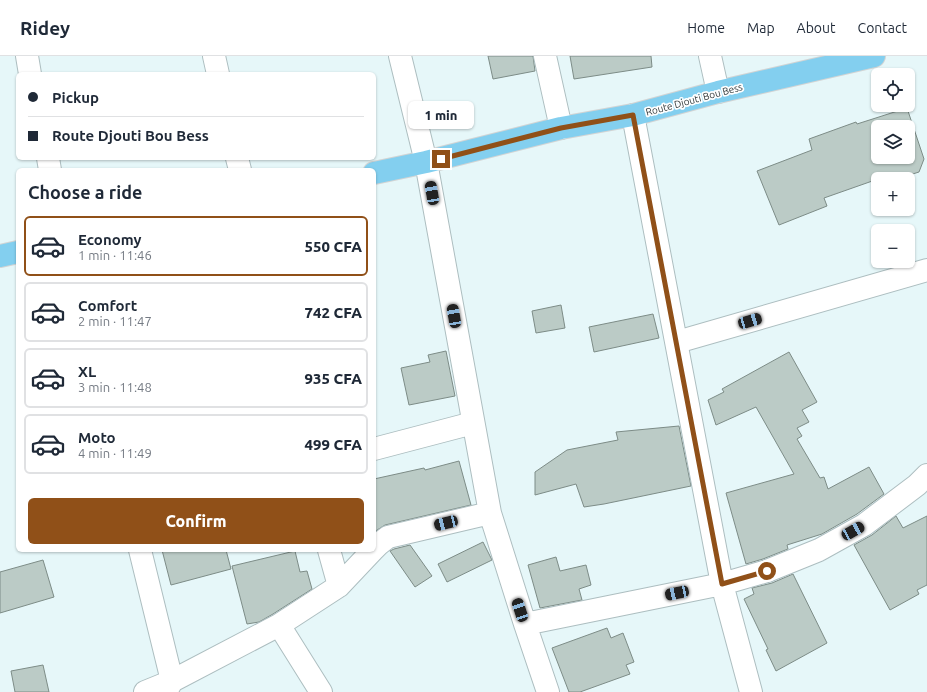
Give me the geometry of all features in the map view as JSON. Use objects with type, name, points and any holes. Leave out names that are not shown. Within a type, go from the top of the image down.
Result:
[{"type":"main road","name":"Route Djouti Bou Bess","points":[[376,173],[426,162],[561,128],[633,115],[718,92],[870,56]]},
{"type":"main road","points":[[0,256],[16,252]]},
{"type":"street","points":[[27,56],[30,72]]},
{"type":"street","points":[[214,56],[218,72]]},
{"type":"street","points":[[400,56],[426,162],[490,513],[548,692]]},
{"type":"street","points":[[545,56],[561,128]]},
{"type":"street","points":[[710,56],[718,92]]},
{"type":"street","points":[[633,115],[722,584],[751,692]]},
{"type":"street","points":[[677,342],[927,270]]},
{"type":"street","points":[[376,448],[474,423]]},
{"type":"street","points":[[525,624],[722,584],[767,571],[819,550],[864,525],[924,486]]},
{"type":"street","points":[[376,548],[388,537],[490,513]]},
{"type":"street","points":[[140,552],[169,686]]},
{"type":"street","points":[[330,552],[339,586]]},
{"type":"street","points":[[145,692],[169,686],[279,625],[339,586],[372,552]]},
{"type":"street","points":[[279,625],[321,692]]},
{"type":"building","points":[[488,56],[533,56],[535,71],[493,79]]},
{"type":"building","points":[[570,56],[651,56],[652,67],[574,79]]},
{"type":"building","points":[[894,112],[908,112],[911,120],[871,120],[871,164],[915,164],[915,132],[924,159],[919,172],[915,173],[915,172],[871,172],[871,181],[824,198],[827,206],[779,225],[757,171],[812,150],[809,139],[856,122],[857,124]]},
{"type":"building","points":[[561,305],[565,328],[536,333],[532,311]]},
{"type":"building","points":[[653,314],[659,338],[594,352],[589,327]]},
{"type":"building","points":[[446,351],[455,396],[409,405],[401,368],[430,362],[428,355]]},
{"type":"building","points":[[789,352],[817,402],[802,410],[809,422],[797,428],[802,436],[797,439],[820,478],[824,477],[828,489],[869,467],[884,494],[857,514],[822,534],[787,545],[788,549],[746,564],[726,493],[794,474],[756,407],[716,425],[708,400],[724,392],[722,389]]},
{"type":"building","points":[[679,426],[691,486],[584,507],[576,484],[535,495],[535,472],[567,450],[618,440],[616,432]]},
{"type":"building","points":[[459,461],[471,505],[385,525],[376,531],[376,479],[424,468],[425,470]]},
{"type":"building","points":[[896,516],[903,528],[927,516],[927,585],[917,590],[919,594],[890,610],[854,545],[872,535]]},
{"type":"building","points":[[483,542],[492,560],[447,582],[438,564]]},
{"type":"building","points":[[410,545],[432,576],[415,587],[390,551]]},
{"type":"building","points":[[163,552],[227,552],[231,569],[171,585]]},
{"type":"building","points":[[295,552],[300,572],[307,571],[312,589],[259,622],[247,624],[232,566]]},
{"type":"building","points":[[556,557],[560,571],[586,565],[591,585],[579,589],[582,600],[540,608],[528,565]]},
{"type":"building","points":[[43,560],[54,597],[0,613],[0,572]]},
{"type":"building","points":[[793,574],[827,643],[776,671],[766,650],[768,649],[744,599],[754,594],[752,588],[772,583]]},
{"type":"building","points":[[607,628],[611,638],[623,633],[634,662],[626,665],[630,674],[580,692],[569,692],[552,648]]},
{"type":"building","points":[[43,665],[49,692],[15,692],[11,671]]},
{"type":"route","points":[[441,159],[561,128],[633,115],[722,584],[767,571]]}]
